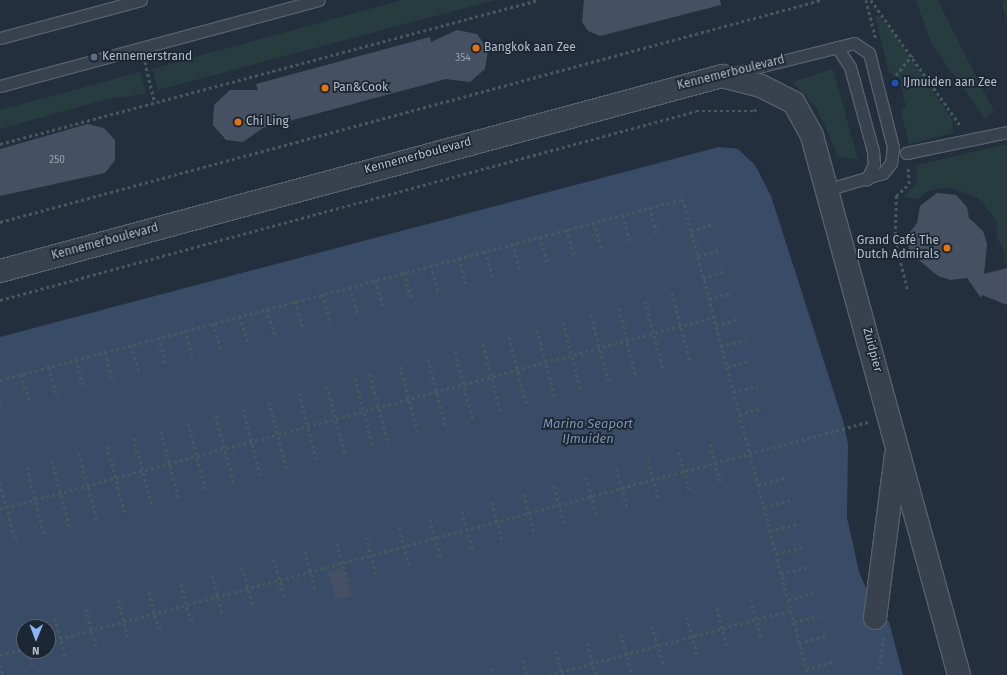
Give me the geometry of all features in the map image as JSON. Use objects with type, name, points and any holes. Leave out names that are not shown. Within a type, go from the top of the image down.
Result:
[{"type":"street","name":"Zuidpier","points":[[722,76],[770,91],[794,103],[812,136],[829,189],[959,675]]},
{"type":"street","name":"Kennemerboulevard","points":[[0,271],[722,76]]},
{"type":"street","points":[[875,618],[897,444]]},
{"type":"lane","points":[[0,38],[141,0]]},
{"type":"lane","points":[[0,86],[319,0]]},
{"type":"lane","name":"Kennemerboulevard","points":[[722,76],[854,43],[869,53],[891,140],[891,163],[883,173],[867,179],[829,189]]},
{"type":"lane","points":[[837,47],[850,67],[873,151],[874,164],[867,179]]},
{"type":"lane","points":[[906,153],[969,138],[1007,132]]},
{"type":"path","points":[[0,144],[538,0]]},
{"type":"path","points":[[0,222],[821,0]]},
{"type":"path","points":[[871,0],[912,55],[969,138]]},
{"type":"path","points":[[888,86],[912,55]]},
{"type":"path","points":[[147,72],[155,103]]},
{"type":"path","points":[[0,300],[696,111],[754,111],[770,91]]},
{"type":"path","points":[[906,153],[909,184],[896,196],[894,240],[907,289]]},
{"type":"path","points":[[0,380],[682,199],[808,675]]},
{"type":"path","points":[[650,208],[657,235]]},
{"type":"path","points":[[623,215],[630,242]]},
{"type":"path","points":[[594,222],[602,250]]},
{"type":"path","points":[[691,231],[714,224]]},
{"type":"path","points":[[568,229],[574,256]]},
{"type":"path","points":[[540,236],[548,264]]},
{"type":"path","points":[[513,244],[520,271]]},
{"type":"path","points":[[698,256],[720,250]]},
{"type":"path","points":[[486,251],[493,278]]},
{"type":"path","points":[[459,258],[466,285]]},
{"type":"path","points":[[431,265],[438,292]]},
{"type":"path","points":[[703,278],[726,271]]},
{"type":"path","points":[[404,272],[412,300]]},
{"type":"path","points":[[376,280],[384,307]]},
{"type":"path","points":[[350,287],[357,314]]},
{"type":"path","points":[[672,293],[690,361]]},
{"type":"path","points":[[709,299],[732,293]]},
{"type":"path","points":[[323,294],[330,322]]},
{"type":"path","points":[[295,301],[302,329]]},
{"type":"path","points":[[645,301],[663,368]]},
{"type":"path","points":[[619,308],[636,376]]},
{"type":"path","points":[[267,309],[274,336]]},
{"type":"path","points":[[591,315],[609,383]]},
{"type":"path","points":[[240,316],[248,343]]},
{"type":"path","points":[[0,509],[714,317]]},
{"type":"path","points":[[716,325],[739,318]]},
{"type":"path","points":[[563,322],[573,355],[581,390]]},
{"type":"path","points":[[213,323],[220,350]]},
{"type":"path","points":[[185,330],[192,358]]},
{"type":"path","points":[[537,330],[555,397]]},
{"type":"path","points":[[509,337],[527,405]]},
{"type":"path","points":[[158,338],[166,365]]},
{"type":"path","points":[[721,346],[744,340]]},
{"type":"path","points":[[483,344],[501,412]]},
{"type":"path","points":[[131,345],[139,372]]},
{"type":"path","points":[[105,352],[112,379]]},
{"type":"path","points":[[455,352],[473,419]]},
{"type":"path","points":[[76,359],[84,387]]},
{"type":"path","points":[[428,359],[446,427]]},
{"type":"path","points":[[727,367],[750,361]]},
{"type":"path","points":[[400,366],[418,434]]},
{"type":"path","points":[[49,367],[56,394]]},
{"type":"path","points":[[22,374],[29,401]]},
{"type":"path","points":[[370,374],[388,442]]},
{"type":"path","points":[[355,378],[373,446]]},
{"type":"path","points":[[327,386],[345,454]]},
{"type":"path","points":[[733,392],[757,386]]},
{"type":"path","points":[[299,394],[317,461]]},
{"type":"path","points":[[269,402],[287,469]]},
{"type":"path","points":[[0,404],[1,408]]},
{"type":"path","points":[[739,414],[763,408]]},
{"type":"path","points":[[242,409],[260,477]]},
{"type":"path","points":[[216,416],[234,483]]},
{"type":"path","points":[[56,640],[749,453],[874,421]]},
{"type":"path","points":[[188,423],[206,490]]},
{"type":"path","points":[[160,431],[178,498]]},
{"type":"path","points":[[134,438],[152,505]]},
{"type":"path","points":[[710,444],[721,484]]},
{"type":"path","points":[[107,446],[125,514]]},
{"type":"path","points":[[679,452],[690,492]]},
{"type":"path","points":[[79,453],[97,520]]},
{"type":"path","points":[[52,460],[70,528]]},
{"type":"path","points":[[648,460],[659,501]]},
{"type":"path","points":[[27,467],[44,535]]},
{"type":"path","points":[[617,469],[628,510]]},
{"type":"path","points":[[586,477],[597,517]]},
{"type":"path","points":[[758,485],[787,477]]},
{"type":"path","points":[[0,483],[16,542]]},
{"type":"path","points":[[554,486],[565,526]]},
{"type":"path","points":[[524,494],[535,535]]},
{"type":"path","points":[[764,507],[792,500]]},
{"type":"path","points":[[492,502],[503,543]]},
{"type":"path","points":[[462,511],[473,551]]},
{"type":"path","points":[[430,519],[441,559]]},
{"type":"path","points":[[770,531],[798,524]]},
{"type":"path","points":[[399,528],[410,568]]},
{"type":"path","points":[[366,536],[377,577]]},
{"type":"path","points":[[337,543],[348,583]]},
{"type":"path","points":[[776,554],[805,546]]},
{"type":"path","points":[[305,551],[316,592]]},
{"type":"path","points":[[274,559],[285,600]]},
{"type":"path","points":[[781,574],[810,566]]},
{"type":"path","points":[[242,568],[254,608]]},
{"type":"path","points":[[212,575],[223,616]]},
{"type":"path","points":[[181,584],[192,624]]},
{"type":"path","points":[[149,592],[160,632]]},
{"type":"path","points":[[788,600],[818,592]]},
{"type":"path","points":[[118,600],[129,641]]},
{"type":"path","points":[[751,600],[762,641]]},
{"type":"path","points":[[717,608],[728,650]]},
{"type":"path","points":[[86,609],[97,650]]},
{"type":"path","points":[[549,675],[562,673],[791,610]]},
{"type":"path","points":[[794,622],[819,616]]},
{"type":"path","points":[[687,617],[698,658]]},
{"type":"path","points":[[55,618],[66,659]]},
{"type":"path","points":[[652,626],[664,667]]},
{"type":"path","points":[[621,634],[632,675]]},
{"type":"path","points":[[799,643],[825,636]]},
{"type":"path","points":[[587,643],[596,675]]},
{"type":"path","points":[[0,655],[16,651]]},
{"type":"path","points":[[556,651],[562,673]]},
{"type":"path","points":[[31,659],[33,667]]},
{"type":"path","points":[[523,660],[527,675]]},
{"type":"path","points":[[806,669],[832,662]]},
{"type":"path","points":[[0,665],[3,675]]},
{"type":"path","points":[[492,668],[494,675]]},
{"type":"green space","points":[[402,0],[495,0],[158,90],[152,69]]},
{"type":"green space","points":[[916,0],[937,0],[994,111],[985,119],[931,43]]},
{"type":"green space","points":[[1007,0],[1007,22],[1001,1]]},
{"type":"green space","points":[[875,16],[879,16],[893,33],[952,119],[953,133],[909,144],[901,112],[906,106],[899,79],[889,73]]},
{"type":"green space","points":[[833,69],[858,160],[838,156],[817,108],[792,82]]},
{"type":"green space","points":[[140,72],[146,94],[108,99],[0,129],[0,110]]},
{"type":"green space","points":[[1007,144],[1007,263],[1004,264],[1005,253],[997,238],[997,222],[979,198],[948,187],[928,191],[918,199],[903,197],[917,183],[917,165]]},
{"type":"water","name":"Marina Seaport IJmuiden","points":[[719,147],[738,149],[755,165],[771,196],[843,421],[848,444],[847,517],[859,572],[871,600],[889,622],[903,675],[0,675],[0,337]]},
{"type":"building","points":[[584,0],[720,0],[721,5],[600,36],[588,31],[582,22]]},
{"type":"building","points":[[457,30],[477,34],[488,50],[485,69],[470,82],[446,79],[263,128],[243,142],[226,140],[213,125],[214,105],[230,90],[258,90],[256,84],[430,37],[431,42]]},
{"type":"building","points":[[88,124],[104,128],[115,140],[115,160],[105,173],[0,196],[0,149]]},
{"type":"building","name":"Grand Café The Dutch Admirals","points":[[937,193],[956,195],[967,207],[969,218],[983,231],[987,244],[984,274],[1007,268],[1007,305],[982,295],[981,298],[967,278],[951,280],[938,276],[909,252],[907,236],[917,223],[920,206]]},
{"type":"building","points":[[343,568],[351,596],[336,600],[328,572]]},
{"type":"place","name":"Bangkok aan Zee","points":[[476,48]]},
{"type":"place","name":"Kennemerstrand","points":[[94,57]]},
{"type":"place","name":"IJmuiden aan Zee","points":[[895,83]]},
{"type":"place","name":"Pan&Cook","points":[[325,88]]},
{"type":"place","name":"Chi Ling","points":[[238,122]]},
{"type":"place","name":"Grand Café The Dutch Admirals","points":[[947,248]]}]
